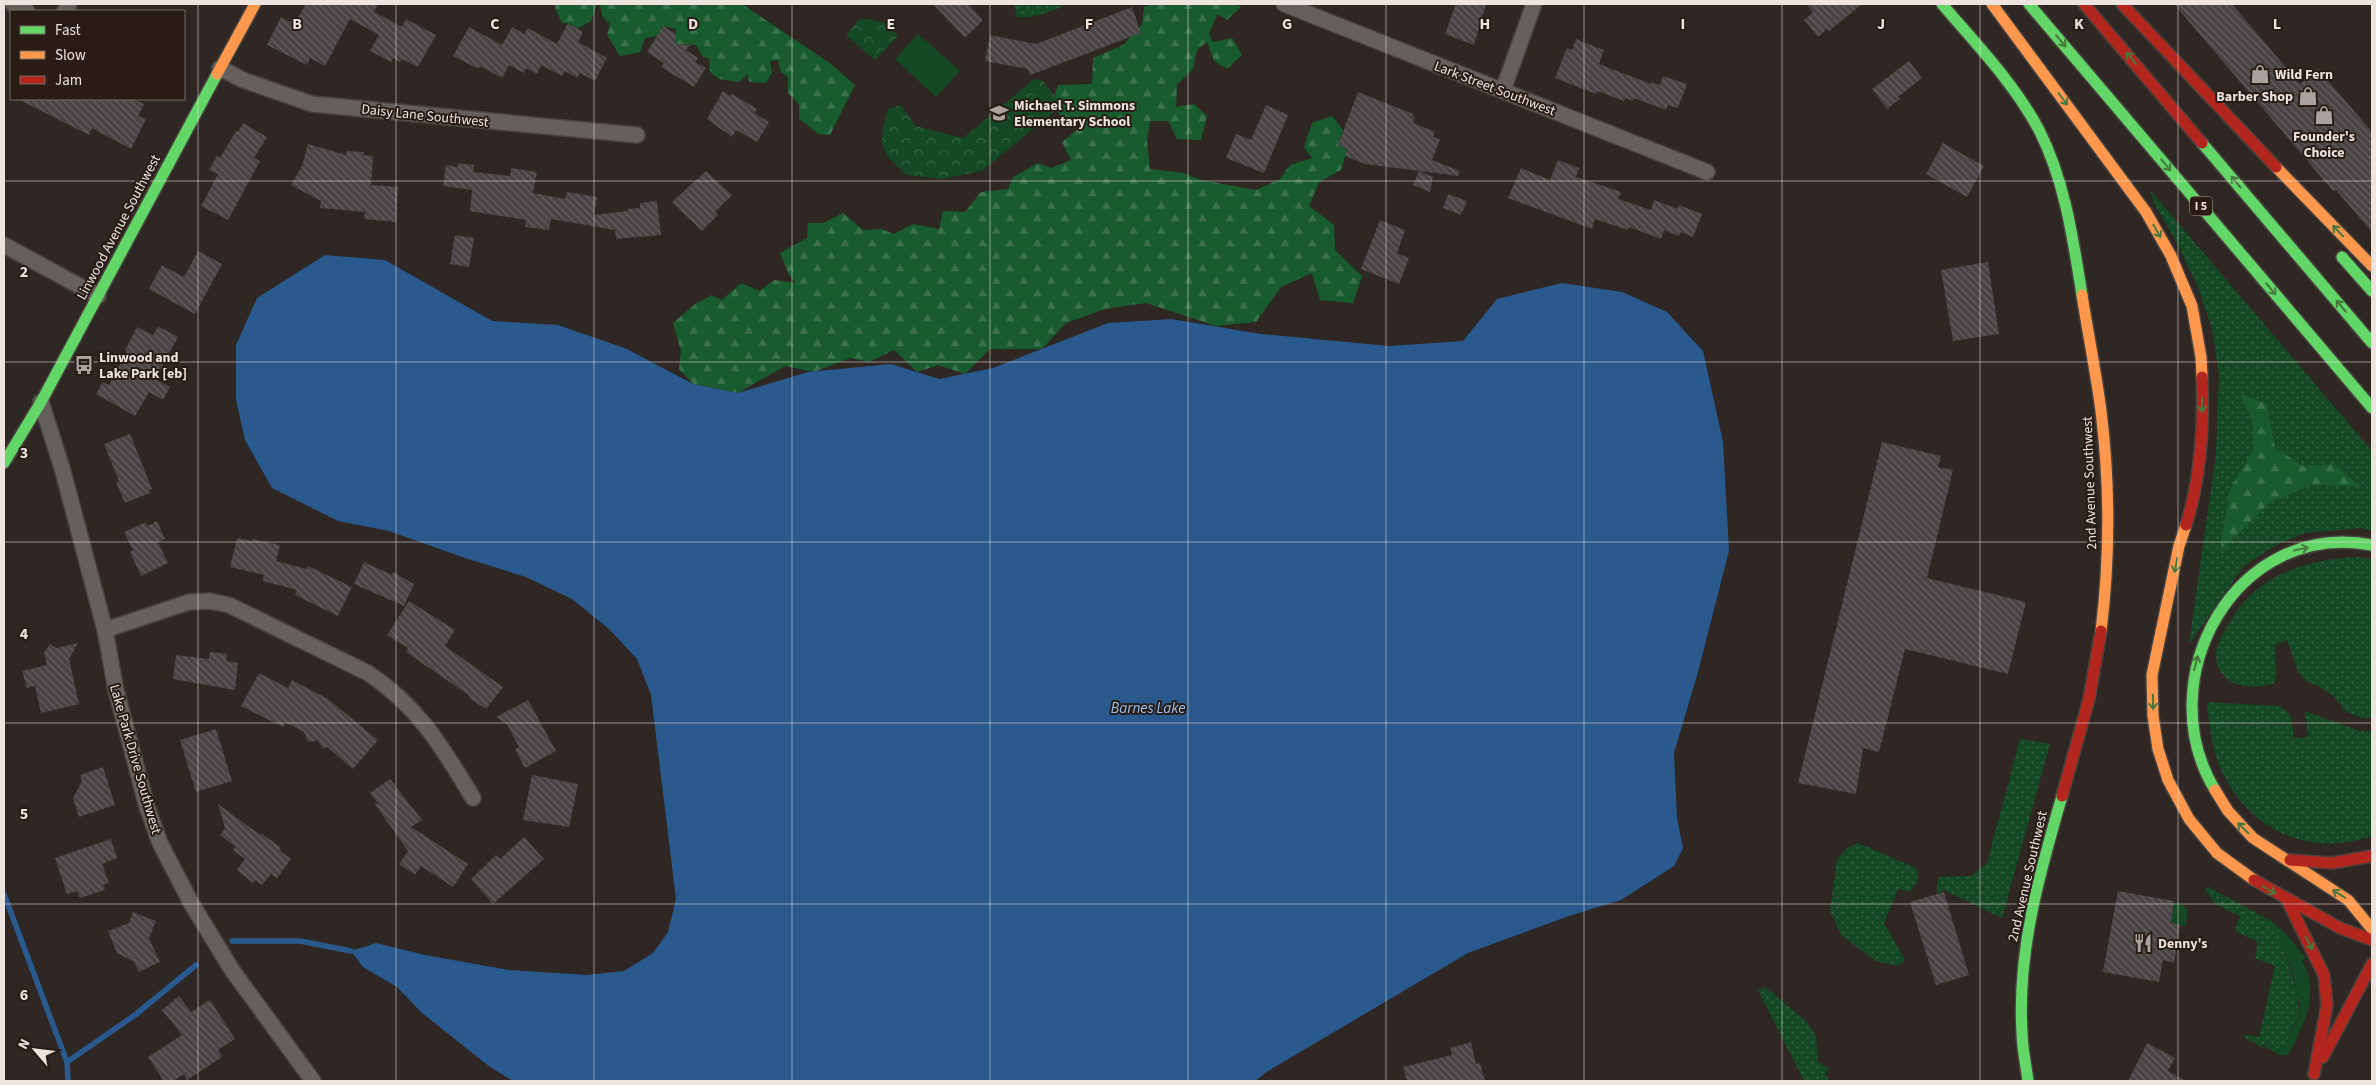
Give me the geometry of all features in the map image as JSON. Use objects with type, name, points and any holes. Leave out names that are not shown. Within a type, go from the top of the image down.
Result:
[{"type":"main road","name":"Linwood Avenue Southwest","points":[[4,463],[41,402],[255,4]]},
{"type":"main road","name":"2nd Avenue Southwest","points":[[1942,4],[2001,75],[2039,132],[2048,152],[2070,220],[2101,410],[2108,512],[2100,631],[2089,697],[2051,831],[2025,950],[2021,989],[2023,1055],[2028,1081]]},
{"type":"main road","points":[[1992,4],[2146,212],[2171,256],[2192,306],[2201,357],[2203,407],[2201,456],[2193,502],[2179,546],[2152,675],[2153,716],[2158,749],[2168,780],[2189,819],[2217,853],[2261,885],[2287,900],[2340,928],[2372,940]]},
{"type":"main road","name":"I 5","points":[[2029,4],[2372,408]]},
{"type":"main road","points":[[2084,4],[2372,344]]},
{"type":"main road","points":[[2122,4],[2212,101],[2372,266]]},
{"type":"main road","points":[[2212,101],[2232,136],[2275,183]]},
{"type":"main road","points":[[2333,248],[2372,291]]},
{"type":"main road","points":[[2372,545],[2328,543],[2289,551],[2255,571],[2228,597],[2208,628],[2195,664],[2191,694],[2192,725],[2201,761],[2214,788],[2237,822],[2253,838],[2281,858],[2349,900],[2372,929]]},
{"type":"main road","points":[[2281,858],[2332,863],[2372,856]]},
{"type":"main road","points":[[2287,900],[2324,975],[2327,1005],[2312,1078]]},
{"type":"main road","points":[[2312,1078],[2372,964]]},
{"type":"street","points":[[12,4],[25,10]]},
{"type":"street","name":"Lark Street Southwest","points":[[1284,4],[1397,51],[1503,90],[1707,172]]},
{"type":"street","points":[[1503,90],[1534,4]]},
{"type":"street","name":"Daisy Lane Southwest","points":[[220,68],[243,80],[312,104],[637,135]]},
{"type":"street","points":[[4,245],[98,296]]},
{"type":"street","name":"Lake Park Drive Southwest","points":[[41,402],[62,468],[105,630],[116,690],[147,807],[160,843],[190,901],[232,970],[313,1081]]},
{"type":"street","points":[[105,630],[189,602],[210,601],[229,605],[368,674],[386,685],[412,709],[437,738],[473,798]]},
{"type":"green space","points":[[556,4],[597,4],[591,21],[578,28],[568,23],[562,23],[555,8]]},
{"type":"green space","points":[[600,4],[742,4],[831,64],[855,85],[830,135],[819,134],[799,119],[799,104],[788,93],[788,77],[781,72],[778,60],[770,61],[772,72],[766,83],[749,82],[748,74],[739,82],[719,79],[710,72],[709,59],[703,57],[696,45],[675,44],[676,29],[663,26],[657,36],[645,38],[640,52],[620,56],[607,35],[610,24],[602,16]]},
{"type":"green space","points":[[1014,4],[1068,4],[1043,14],[1031,17],[1017,17]]},
{"type":"green space","points":[[1151,4],[1236,4],[1241,7],[1227,20],[1217,14],[1209,34],[1213,42],[1232,38],[1242,55],[1227,69],[1214,61],[1207,42],[1197,50],[1193,69],[1177,85],[1176,107],[1194,104],[1207,116],[1201,140],[1177,139],[1168,121],[1150,121],[1147,141],[1150,169],[1184,173],[1201,180],[1256,190],[1280,179],[1290,165],[1312,158],[1304,147],[1312,123],[1332,116],[1343,130],[1338,145],[1347,149],[1341,170],[1319,182],[1309,206],[1334,225],[1335,250],[1362,276],[1353,303],[1320,300],[1312,273],[1281,287],[1256,322],[1216,326],[1146,303],[1105,309],[1066,323],[1042,349],[990,349],[965,374],[938,365],[917,372],[894,350],[869,362],[850,358],[814,372],[785,366],[738,393],[693,384],[679,369],[681,351],[673,323],[695,304],[712,295],[722,300],[741,283],[760,291],[774,280],[796,283],[789,275],[780,253],[807,238],[808,223],[823,223],[843,213],[863,230],[881,229],[894,234],[913,224],[939,229],[943,211],[965,212],[981,192],[1008,189],[1013,177],[1038,163],[1051,168],[1071,160],[1062,142],[1078,129],[1083,116],[1062,119],[1052,103],[1058,85],[1092,84],[1093,58],[1123,45],[1142,25],[1144,7]]},
{"type":"green space","points":[[869,19],[885,23],[898,36],[875,60],[846,35],[859,20]]},
{"type":"green space","points":[[918,34],[960,71],[936,97],[895,59]]},
{"type":"green space","points":[[1039,79],[1043,81],[1062,105],[982,171],[942,179],[906,175],[886,155],[882,143],[883,127],[888,109],[901,105],[915,126],[963,138],[1033,80]]},
{"type":"green space","points":[[2150,190],[2372,451],[2372,531],[2361,528],[2305,533],[2276,545],[2244,566],[2189,644],[2216,454],[2219,374],[2212,329],[2198,287],[2176,241],[2154,203]],"holes":[[[2240,395],[2267,404],[2275,448],[2303,467],[2334,464],[2360,487],[2311,485],[2267,504],[2220,551],[2229,491],[2253,450],[2253,423]]]},
{"type":"green space","points":[[2240,394],[2267,404],[2275,448],[2303,466],[2334,464],[2361,487],[2311,485],[2268,504],[2220,552],[2229,491],[2253,450],[2253,423]]},
{"type":"green space","points":[[2358,557],[2372,559],[2372,717],[2361,718],[2345,711],[2333,696],[2320,687],[2308,682],[2299,674],[2287,640],[2275,645],[2276,678],[2274,683],[2256,687],[2246,686],[2229,680],[2222,674],[2216,655],[2219,643],[2240,606],[2253,593],[2284,573],[2301,566],[2339,558]]},
{"type":"green space","points":[[2207,702],[2278,706],[2290,715],[2294,738],[2308,737],[2305,711],[2360,731],[2372,731],[2372,836],[2347,842],[2324,843],[2301,840],[2280,832],[2260,820],[2243,804],[2229,785],[2218,762],[2212,740]]},
{"type":"green space","points":[[2020,739],[2050,744],[2002,918],[1944,890],[1937,894],[1938,877],[1971,876],[1987,863]]},
{"type":"green space","points":[[1858,843],[1914,867],[1918,871],[1917,882],[1910,892],[1898,889],[1884,923],[1905,960],[1897,966],[1876,961],[1841,935],[1830,911],[1837,860],[1847,848]]},
{"type":"green space","points":[[2208,887],[2271,921],[2279,933],[2297,992],[2299,1013],[2284,1050],[2265,1045],[2262,1045],[2263,1048],[2244,1037],[2246,1035],[2259,1037],[2275,966],[2255,958],[2258,942],[2235,931],[2240,916],[2215,904],[2205,890]]},
{"type":"green space","points":[[2174,902],[2183,905],[2187,910],[2186,926],[2171,923]]},
{"type":"green space","points":[[2271,921],[2287,935],[2306,958],[2302,960],[2308,973],[2310,985],[2308,1009],[2300,1032],[2288,1055],[2279,1055],[2262,1045],[2284,1050],[2299,1014],[2295,981]]},
{"type":"green space","points":[[1765,987],[1807,1022],[1816,1036],[1818,1062],[1829,1069],[1825,1074],[1830,1081],[1804,1081],[1758,990]]},
{"type":"water","name":"Barnes Lake","points":[[325,255],[385,260],[492,321],[558,325],[627,349],[693,384],[738,393],[808,372],[891,364],[939,379],[993,368],[1108,323],[1171,319],[1261,334],[1389,346],[1463,341],[1497,299],[1562,283],[1622,292],[1667,312],[1703,351],[1723,442],[1729,551],[1698,672],[1674,753],[1677,818],[1683,848],[1674,866],[1621,900],[1566,917],[1468,953],[1268,1071],[1255,1081],[513,1081],[490,1067],[422,1013],[397,987],[363,967],[351,951],[376,943],[425,955],[509,970],[587,975],[624,971],[653,953],[668,932],[676,899],[651,695],[637,659],[609,629],[572,599],[526,577],[389,531],[338,521],[272,488],[245,440],[236,400],[236,345],[257,298]]},
{"type":"building","points":[[306,4],[378,4],[374,12],[402,27],[406,19],[436,35],[418,67],[402,59],[400,62],[393,58],[391,62],[370,51],[379,35],[350,19],[325,66],[310,58],[307,65],[267,45],[281,17],[290,22],[292,19],[296,21]]},
{"type":"building","points":[[933,4],[968,4],[983,20],[965,38]]},
{"type":"building","points":[[1456,4],[1486,4],[1474,45],[1445,34]]},
{"type":"building","points":[[1806,4],[1862,4],[1829,31],[1827,29],[1818,37],[1804,20],[1813,12]]},
{"type":"building","points":[[2174,4],[2232,4],[2300,84],[2318,69],[2372,132],[2372,232],[2336,190],[2333,191]]},
{"type":"building","points":[[1132,7],[1141,33],[1030,75],[1028,69],[985,61],[990,35],[1036,44]]},
{"type":"building","points":[[568,23],[583,32],[578,42],[607,58],[595,81],[580,73],[577,78],[565,71],[562,76],[541,65],[537,74],[526,68],[524,73],[509,65],[502,78],[480,66],[478,69],[453,56],[469,27],[502,45],[512,27],[524,34],[528,28],[557,44]]},
{"type":"building","points":[[663,26],[676,34],[675,44],[690,45],[686,50],[698,58],[695,62],[706,68],[694,87],[661,67],[664,63],[647,52]]},
{"type":"building","points":[[1576,39],[1604,50],[1599,64],[1651,84],[1652,82],[1660,85],[1663,76],[1687,84],[1678,108],[1668,105],[1666,110],[1634,98],[1633,101],[1625,98],[1624,101],[1597,91],[1596,94],[1555,78],[1567,48],[1572,50]]},
{"type":"building","points":[[1909,61],[1922,78],[1898,97],[1900,99],[1887,109],[1872,89]]},
{"type":"building","points":[[723,91],[730,96],[732,94],[757,109],[754,113],[769,122],[757,142],[736,130],[732,137],[707,119]]},
{"type":"building","points":[[1358,92],[1413,114],[1412,116],[1415,117],[1413,123],[1435,132],[1433,137],[1440,139],[1432,160],[1460,171],[1458,176],[1365,164],[1345,156],[1347,149],[1338,145]]},
{"type":"building","points":[[20,100],[135,100],[144,104],[138,116],[146,119],[131,149],[92,128],[89,135]]},
{"type":"building","points":[[1266,105],[1288,115],[1264,173],[1226,158],[1236,134],[1251,140]]},
{"type":"building","points":[[243,123],[267,137],[254,158],[260,161],[228,220],[201,206],[218,174],[209,170],[217,156],[220,158]]},
{"type":"building","points":[[1943,143],[1984,166],[1967,197],[1926,174]]},
{"type":"building","points":[[308,144],[346,155],[347,151],[364,152],[363,155],[373,156],[371,185],[398,187],[396,222],[364,219],[365,212],[320,208],[321,201],[291,185],[302,166]]},
{"type":"building","points":[[1558,160],[1579,168],[1576,177],[1621,192],[1618,199],[1651,210],[1654,200],[1678,209],[1679,205],[1702,214],[1693,237],[1681,232],[1679,236],[1664,230],[1661,239],[1629,227],[1628,230],[1595,219],[1592,229],[1508,198],[1521,168],[1550,180]]},
{"type":"building","points":[[458,163],[474,165],[473,172],[510,176],[511,168],[537,172],[533,193],[565,199],[567,192],[597,197],[594,215],[628,211],[627,209],[640,208],[640,203],[657,201],[661,235],[616,239],[615,230],[551,219],[549,230],[525,227],[526,220],[470,211],[472,190],[443,186],[446,165],[458,167]]},
{"type":"building","points":[[706,171],[732,195],[715,212],[718,215],[702,231],[672,202]]},
{"type":"building","points":[[1419,171],[1433,177],[1430,192],[1413,185]]},
{"type":"building","points":[[1448,194],[1467,201],[1461,215],[1443,208]]},
{"type":"building","points":[[1380,220],[1405,230],[1397,253],[1409,258],[1399,284],[1361,269]]},
{"type":"building","points":[[455,235],[474,238],[469,267],[450,264]]},
{"type":"building","points":[[198,251],[222,264],[195,314],[149,289],[162,265],[184,277]]},
{"type":"building","points":[[1988,262],[1999,334],[1953,341],[1941,270]]},
{"type":"building","points":[[158,326],[178,337],[155,379],[170,387],[163,400],[149,392],[135,416],[96,394],[103,382],[109,385],[137,327],[153,335]]},
{"type":"building","points":[[130,434],[152,489],[149,491],[150,493],[125,503],[116,482],[119,481],[104,444]]},
{"type":"building","points":[[1882,442],[1941,456],[1938,467],[1953,470],[1927,578],[2026,602],[2008,674],[1905,649],[1879,752],[1863,748],[1856,794],[1798,783]]},
{"type":"building","points":[[157,521],[165,539],[158,542],[168,563],[141,576],[130,552],[133,550],[124,532],[146,522],[148,526]]},
{"type":"building","points":[[237,538],[252,541],[253,539],[280,545],[276,561],[307,569],[308,566],[352,587],[338,616],[295,595],[297,590],[263,581],[264,575],[230,567]]},
{"type":"building","points":[[364,562],[392,575],[393,572],[414,584],[404,606],[354,584]]},
{"type":"building","points":[[409,601],[455,630],[445,646],[503,687],[486,709],[406,652],[408,648],[387,635]]},
{"type":"building","points":[[78,643],[69,659],[79,704],[41,713],[35,686],[27,688],[22,671],[47,665],[44,653],[50,644],[56,648]]},
{"type":"building","points":[[210,652],[227,654],[226,661],[238,663],[235,690],[173,679],[176,655],[209,659]]},
{"type":"building","points":[[259,673],[288,688],[292,680],[328,699],[378,740],[353,769],[327,747],[323,749],[318,741],[308,742],[304,732],[285,722],[283,727],[241,706]]},
{"type":"building","points":[[528,700],[556,751],[525,768],[515,749],[519,747],[507,724],[496,717]]},
{"type":"building","points":[[216,729],[232,781],[196,792],[180,740]]},
{"type":"building","points":[[103,767],[115,805],[79,817],[73,798],[82,781],[80,775]]},
{"type":"building","points":[[532,775],[578,784],[569,827],[523,820]]},
{"type":"building","points":[[390,779],[422,820],[411,827],[468,864],[453,887],[421,866],[415,875],[399,864],[408,851],[374,803],[379,805],[370,793]]},
{"type":"building","points":[[218,804],[281,848],[279,850],[291,859],[277,878],[271,874],[262,885],[255,880],[253,883],[237,870],[245,859],[233,850],[236,847],[220,835],[225,828]]},
{"type":"building","points":[[524,837],[544,859],[493,904],[471,879],[496,855],[500,859]]},
{"type":"building","points":[[111,839],[117,858],[102,864],[109,883],[103,885],[105,890],[80,898],[77,891],[67,894],[55,858]]},
{"type":"building","name":"Denny's","points":[[2118,891],[2174,901],[2171,923],[2180,925],[2174,963],[2163,960],[2159,982],[2103,972]]},
{"type":"building","points":[[1944,892],[1969,975],[1936,985],[1910,902]]},
{"type":"building","points":[[133,912],[156,921],[149,938],[160,962],[139,972],[134,962],[117,953],[108,931],[129,923]]},
{"type":"building","points":[[179,996],[191,1012],[210,1000],[235,1039],[218,1050],[222,1057],[187,1080],[184,1074],[173,1081],[164,1081],[148,1057],[182,1035],[162,1010]]},
{"type":"building","points":[[1471,1042],[1476,1064],[1480,1063],[1485,1081],[1407,1081],[1403,1067],[1452,1055],[1450,1048]]},
{"type":"building","points":[[2147,1043],[2175,1058],[2168,1071],[2186,1081],[2128,1081]]},
{"type":"waterway","points":[[4,894],[67,1062],[68,1081]]},
{"type":"waterway","points":[[232,941],[300,941],[351,951]]},
{"type":"waterway","points":[[67,1062],[135,1015],[196,965]]},
{"type":"traffic: fast","points":[[1942,4],[2006,80],[2039,130],[2048,149],[2062,190],[2082,295]]},
{"type":"traffic: fast","points":[[2029,4],[2372,408]]},
{"type":"traffic: fast","points":[[4,463],[41,402],[217,74]]},
{"type":"traffic: fast","points":[[2202,143],[2372,343]]},
{"type":"traffic: fast","points":[[2342,257],[2372,291]]},
{"type":"traffic: fast","points":[[2215,790],[2197,747],[2192,701],[2199,657],[2217,616],[2245,582],[2281,557],[2323,544],[2372,545]]},
{"type":"traffic: fast","points":[[2028,1081],[2022,1038],[2021,1002],[2023,972],[2038,883],[2062,796]]},
{"type":"traffic: slow","points":[[217,74],[255,4]]},
{"type":"traffic: slow","points":[[1992,4],[2146,212],[2171,256],[2192,306],[2201,357],[2202,377]]},
{"type":"traffic: slow","points":[[2276,167],[2372,266]]},
{"type":"traffic: slow","points":[[2082,295],[2099,396],[2106,466],[2108,521],[2101,631]]},
{"type":"traffic: slow","points":[[2186,525],[2179,546],[2152,675],[2153,716],[2158,749],[2168,780],[2189,819],[2217,853],[2254,880]]},
{"type":"traffic: slow","points":[[2215,790],[2228,811],[2253,838],[2348,900],[2372,929]]},
{"type":"traffic: jam","points":[[2084,4],[2202,143]]},
{"type":"traffic: jam","points":[[2122,4],[2276,167]]},
{"type":"traffic: jam","points":[[2186,525],[2195,489],[2200,452],[2202,377]]},
{"type":"traffic: jam","points":[[2062,796],[2089,699],[2101,631]]},
{"type":"traffic: jam","points":[[2290,860],[2332,863],[2372,856]]},
{"type":"traffic: jam","points":[[2254,880],[2340,928],[2372,940]]},
{"type":"traffic: jam","points":[[2287,900],[2324,975],[2327,1005],[2314,1074]]},
{"type":"traffic: jam","points":[[2323,1057],[2372,964]]},
{"type":"place","name":"Wild Fern","points":[[2260,74]]},
{"type":"place","name":"Barber Shop","points":[[2308,96]]},
{"type":"place","name":"Michael T. Simmons Elementary School","points":[[999,113]]},
{"type":"place","name":"Founder's Choice","points":[[2324,115]]},
{"type":"place","name":"Linwood and Lake Park [eb]","points":[[84,365]]},
{"type":"place","name":"Denny's","points":[[2143,943]]}]
